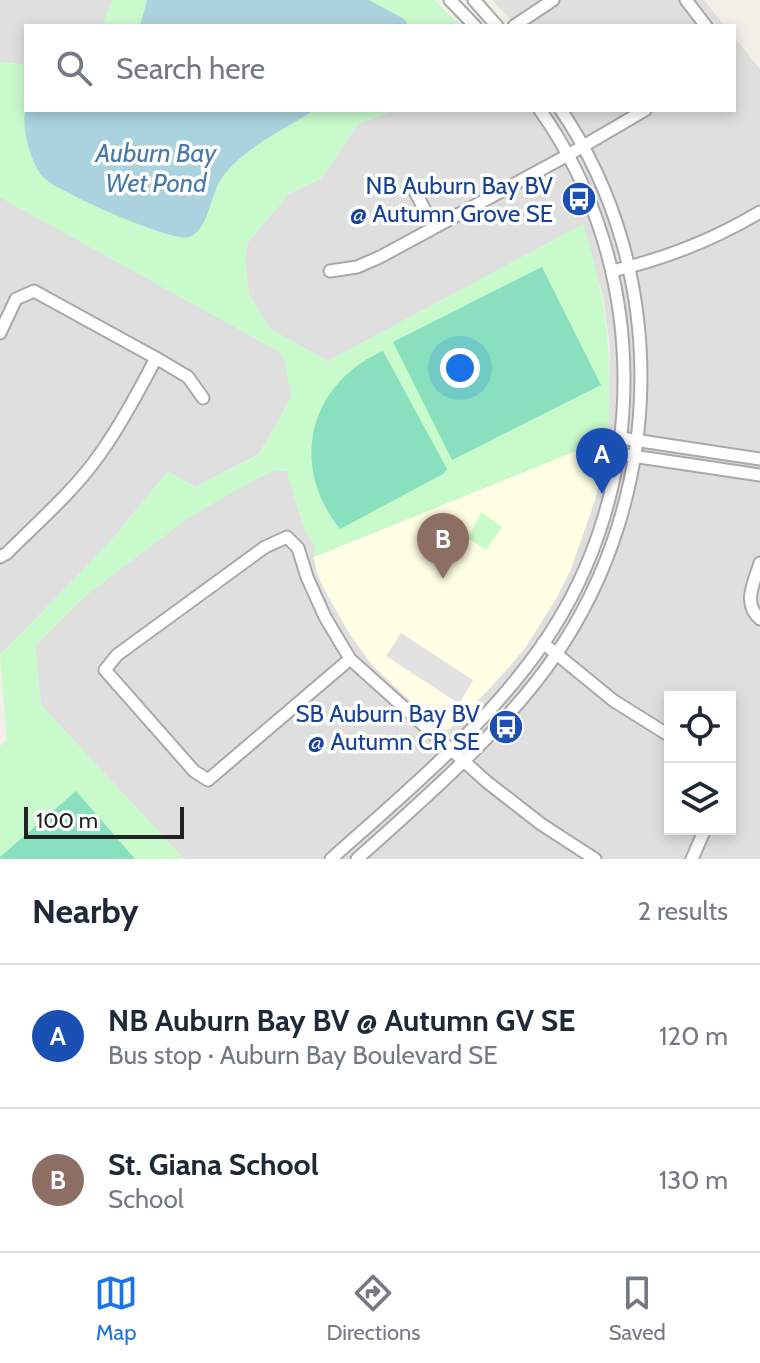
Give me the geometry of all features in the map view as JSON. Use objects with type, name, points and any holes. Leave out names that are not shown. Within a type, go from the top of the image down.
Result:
[{"type":"street","points":[[450,0],[473,24]]},
{"type":"street","points":[[474,0],[495,24]]},
{"type":"street","points":[[517,24],[553,0]]},
{"type":"street","points":[[686,0],[704,24]]},
{"type":"street","points":[[331,859],[504,694],[543,643],[572,594],[604,519],[619,454],[625,392],[624,349],[612,271],[595,214],[568,155],[541,112]]},
{"type":"street","points":[[357,859],[509,713],[556,655],[585,607],[614,541],[638,441],[641,352],[629,267],[613,215],[583,147],[562,112]]},
{"type":"street","points":[[330,271],[364,264],[583,147],[642,112]]},
{"type":"street","points":[[412,186],[434,227]]},
{"type":"street","points":[[612,271],[699,244],[760,212]]},
{"type":"street","points":[[0,333],[16,299],[34,291],[188,377],[203,398]]},
{"type":"street","points":[[0,557],[72,488],[99,456],[130,408],[156,358]]},
{"type":"street","points":[[621,438],[760,459]]},
{"type":"street","points":[[619,454],[760,475]]},
{"type":"street","points":[[350,659],[208,780],[194,771],[105,670],[117,655],[265,547],[287,537],[298,548],[325,617],[350,659],[519,808],[595,859]]},
{"type":"street","points":[[760,563],[750,599],[753,612],[760,619]]},
{"type":"street","points":[[543,643],[614,701],[664,732]]},
{"type":"street","points":[[692,859],[702,835]]},
{"type":"shaded area","points":[[0,0],[113,0],[103,24],[24,24],[24,65],[0,62]]},
{"type":"shaded area","points":[[492,0],[704,0],[723,24],[515,24]]},
{"type":"shaded area","points":[[736,39],[760,69],[760,859],[184,859],[41,705],[35,646],[85,596],[188,518],[254,479],[274,471],[287,471],[303,526],[315,547],[314,557],[323,587],[349,633],[372,665],[452,727],[509,668],[538,627],[582,538],[596,497],[608,438],[610,346],[603,296],[582,225],[328,361],[270,329],[249,294],[245,261],[248,242],[289,194],[322,178],[358,124],[391,112],[736,112]]},
{"type":"shaded area","points":[[0,197],[278,351],[284,359],[292,396],[259,454],[195,487],[168,471],[108,544],[0,655]]},
{"type":"shaded area","points":[[608,438],[596,497],[571,569],[556,599],[525,648],[490,688],[452,727],[447,730],[439,728],[372,665],[349,633],[323,587],[314,557]]},
{"type":"shaded area","points":[[401,633],[473,680],[459,704],[386,656]]},
{"type":"green space","points":[[113,0],[434,0],[459,24],[103,24]]},
{"type":"green space","points":[[0,62],[24,65],[24,112],[391,112],[358,124],[322,178],[289,194],[248,242],[245,261],[249,294],[270,329],[328,361],[583,224],[591,252],[603,304],[609,355],[608,438],[314,557],[315,547],[303,526],[287,471],[274,471],[188,518],[85,596],[35,646],[41,705],[184,859],[0,859],[0,746],[7,740],[0,655],[108,544],[168,471],[195,487],[259,455],[292,396],[284,359],[278,351],[0,197]]},
{"type":"green space","points":[[542,267],[601,385],[452,460],[393,342]]},
{"type":"green space","points":[[383,351],[447,469],[443,474],[340,529],[324,505],[315,479],[311,454],[314,429],[323,405],[337,384]]},
{"type":"green space","points":[[481,512],[502,527],[486,550],[468,538]]},
{"type":"green space","points":[[76,791],[135,859],[0,859],[0,857]]},
{"type":"water","points":[[147,0],[369,0],[408,24],[141,24]]},
{"type":"water","name":"Auburn Bay Wet Pond","points":[[26,112],[311,112],[251,149],[230,168],[217,186],[201,227],[189,237],[161,232],[114,214],[52,184],[34,163],[24,125]]},
{"type":"place","name":"NB Auburn Bay BV @ Autumn Grove SE","points":[[579,199]]},
{"type":"place","name":"NB Auburn Bay BV @ Autumn GV SE","points":[[602,494]]},
{"type":"place","name":"St. Giana School","points":[[443,579]]},
{"type":"place","name":"SB Auburn Bay BV @ Autumn CR SE","points":[[506,727]]}]
